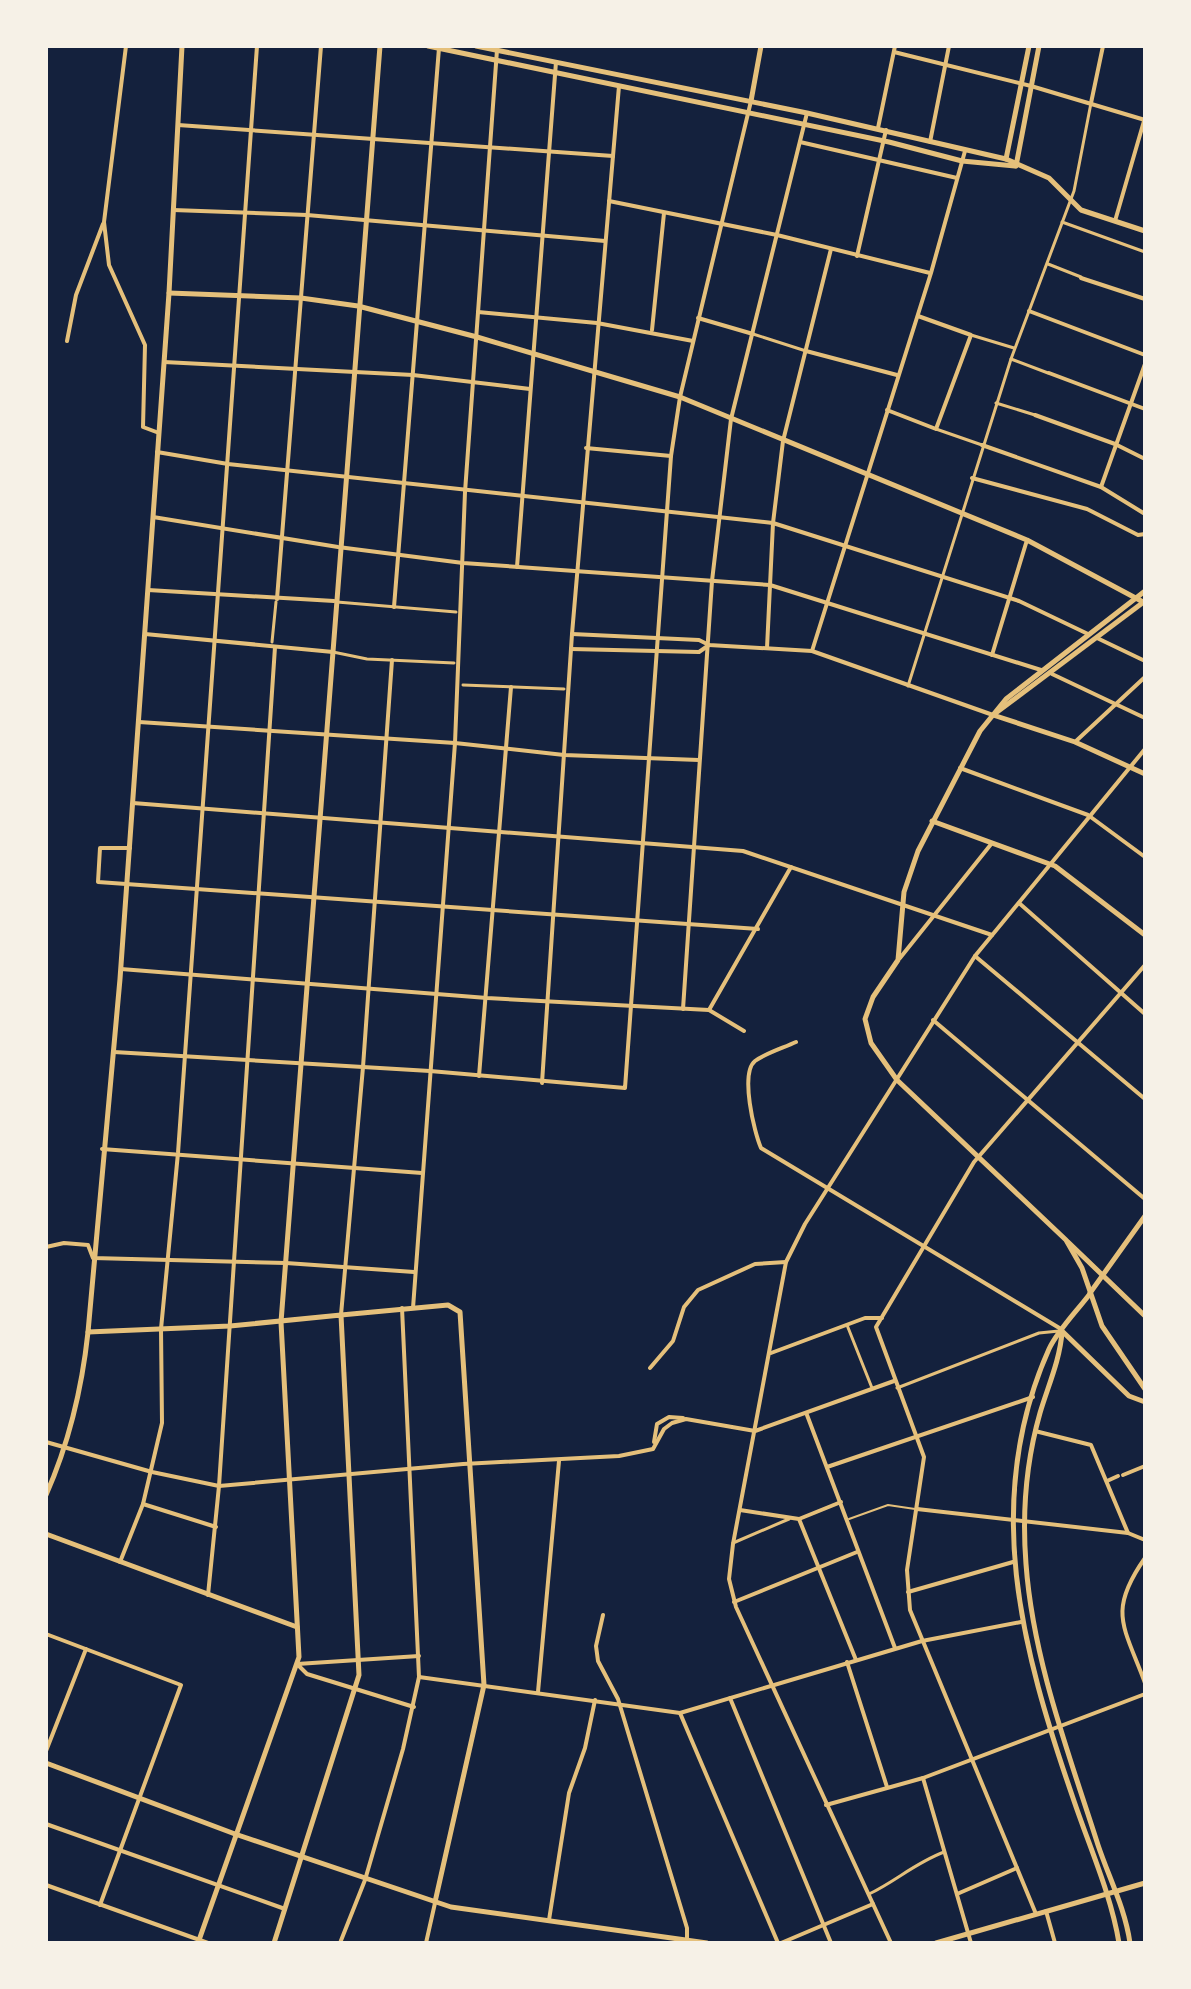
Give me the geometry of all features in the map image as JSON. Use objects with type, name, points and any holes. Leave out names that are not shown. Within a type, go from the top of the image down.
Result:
[{"type":"main road","points":[[46,1495],[64,1448],[84,1376],[130,848],[169,293],[182,46]]},
{"type":"main road","points":[[199,1941],[297,1664],[281,1322],[328,735],[338,547],[380,46]]},
{"type":"main road","points":[[428,46],[805,123],[962,161],[1016,166],[1049,178],[1081,210],[1145,231]]},
{"type":"main road","points":[[476,46],[878,128],[1006,159],[1016,166]]},
{"type":"main road","points":[[751,101],[761,46]]},
{"type":"main road","points":[[1006,159],[1029,46]]},
{"type":"main road","points":[[1016,166],[1039,46]]},
{"type":"main road","points":[[169,293],[301,298],[358,306],[417,320],[680,397],[1027,540],[1145,602],[993,715]]},
{"type":"main road","points":[[1145,591],[1006,699],[993,715],[931,821],[907,882],[898,960],[872,1000],[865,1024],[873,1047],[897,1080],[1145,1316]]},
{"type":"main road","points":[[993,715],[1075,742],[1129,764],[1145,774]]},
{"type":"main road","points":[[931,821],[1049,863],[1145,935]]},
{"type":"main road","points":[[1119,1943],[1106,1894],[1050,1729],[1021,1622],[1013,1562],[1012,1520],[1024,1434],[1050,1346],[1145,1216]]},
{"type":"main road","points":[[1066,1240],[1080,1262],[1105,1332],[1145,1389]]},
{"type":"main road","points":[[88,1332],[230,1326],[402,1308],[454,1306],[460,1312],[484,1685],[435,1903]]},
{"type":"main road","points":[[274,1943],[355,1690],[360,1658],[341,1315]]},
{"type":"main road","points":[[1062,1331],[1129,1396],[1145,1402]]},
{"type":"main road","points":[[1062,1331],[1061,1349],[1035,1431],[1024,1521],[1033,1620],[1061,1726],[1130,1943]]},
{"type":"main road","points":[[46,1534],[297,1627]]},
{"type":"main road","points":[[46,1763],[235,1834],[435,1903],[707,1943]]},
{"type":"main road","points":[[936,1943],[1145,1883]]},
{"type":"street","points":[[67,341],[76,295],[104,222],[126,46]]},
{"type":"street","points":[[120,1562],[143,1504],[162,1423],[161,1329],[178,1153],[257,46]]},
{"type":"street","points":[[208,1595],[216,1527],[230,1326],[276,601],[321,46]]},
{"type":"street","points":[[930,142],[949,46]]},
{"type":"street","points":[[908,686],[982,445],[1070,199],[1103,46]]},
{"type":"street","points":[[394,607],[439,48]]},
{"type":"street","points":[[878,128],[894,49],[1145,120],[1115,221]]},
{"type":"street","points":[[413,1308],[446,827],[455,743],[465,492],[497,50]]},
{"type":"street","points":[[517,567],[556,62]]},
{"type":"street","points":[[542,1083],[586,448],[619,86]]},
{"type":"street","points":[[112,1051],[430,1071],[625,1088],[659,639],[664,514],[671,456],[680,397],[751,101]]},
{"type":"street","points":[[683,1009],[712,581],[731,419],[807,113]]},
{"type":"street","points":[[178,125],[613,156]]},
{"type":"street","points":[[857,256],[886,130]]},
{"type":"street","points":[[800,142],[957,178]]},
{"type":"street","points":[[812,651],[869,476],[965,151]]},
{"type":"street","points":[[609,201],[777,235],[931,273]]},
{"type":"street","points":[[173,210],[245,211],[425,223],[605,241]]},
{"type":"street","points":[[652,331],[664,213]]},
{"type":"street","points":[[104,222],[107,256],[145,345],[143,427],[159,433]]},
{"type":"street","points":[[1062,222],[1145,252]]},
{"type":"street","points":[[767,648],[773,523],[783,441],[831,249]]},
{"type":"street","points":[[94,251],[107,256]]},
{"type":"street","points":[[1048,264],[1145,299]]},
{"type":"street","points":[[1029,311],[1145,355]]},
{"type":"street","points":[[478,312],[597,323],[693,341]]},
{"type":"street","points":[[917,315],[1015,348]]},
{"type":"street","points":[[698,318],[897,376]]},
{"type":"street","points":[[936,429],[971,335]]},
{"type":"street","points":[[1011,359],[1145,409]]},
{"type":"street","points":[[164,362],[413,375],[530,389]]},
{"type":"street","points":[[1101,487],[1145,364]]},
{"type":"street","points":[[996,403],[1115,444],[1145,459]]},
{"type":"street","points":[[887,410],[1101,487],[1145,514]]},
{"type":"street","points":[[586,448],[671,456]]},
{"type":"street","points":[[157,452],[228,464],[465,492],[773,523],[1009,598],[1088,634]]},
{"type":"street","points":[[972,478],[1087,509],[1138,535],[1145,534]]},
{"type":"street","points":[[153,517],[338,547],[463,563],[770,585],[1042,670]]},
{"type":"street","points":[[992,655],[1027,540]]},
{"type":"street","points":[[148,590],[458,612]]},
{"type":"street","points":[[145,634],[273,644],[392,660],[454,663]]},
{"type":"street","points":[[572,634],[699,640],[709,645],[812,651],[993,715]]},
{"type":"street","points":[[1097,638],[1145,661]]},
{"type":"street","points":[[571,649],[699,652],[709,645]]},
{"type":"street","points":[[341,1315],[363,1067],[392,660]]},
{"type":"street","points":[[1052,674],[1145,718]]},
{"type":"street","points":[[1075,742],[1145,677]]},
{"type":"street","points":[[463,685],[564,689]]},
{"type":"street","points":[[479,1076],[495,911],[511,687]]},
{"type":"street","points":[[139,722],[455,743],[505,751],[699,760]]},
{"type":"street","points":[[891,1943],[770,1685],[734,1602],[729,1579],[786,1262],[827,1189],[975,956],[1129,764],[1145,749]]},
{"type":"street","points":[[960,768],[1088,815],[1145,857]]},
{"type":"street","points":[[133,803],[743,851],[992,935]]},
{"type":"street","points":[[898,960],[993,841]]},
{"type":"street","points":[[130,848],[100,848],[98,882],[197,892],[554,913],[758,929]]},
{"type":"street","points":[[709,1010],[792,867]]},
{"type":"street","points":[[1019,903],[1145,1014]]},
{"type":"street","points":[[975,956],[1145,1099]]},
{"type":"street","points":[[1036,1914],[922,1641],[907,1592],[924,1460],[876,1330],[979,1155],[1145,965]]},
{"type":"street","points":[[121,969],[487,998],[709,1010],[744,1031]]},
{"type":"street","points":[[933,1020],[1145,1199]]},
{"type":"street","points":[[796,1042],[753,1063],[748,1082],[752,1116],[761,1148],[1062,1331]]},
{"type":"street","points":[[102,1149],[241,1157],[422,1173]]},
{"type":"street","points":[[46,1247],[64,1243],[88,1245],[93,1258],[286,1263],[414,1272]]},
{"type":"street","points":[[650,1368],[673,1341],[684,1307],[698,1290],[755,1264],[786,1262]]},
{"type":"street","points":[[340,1943],[365,1880],[414,1707],[419,1677],[402,1308]]},
{"type":"street","points":[[771,1353],[865,1318],[882,1318]]},
{"type":"street","points":[[847,1325],[872,1389]]},
{"type":"street","points":[[897,1388],[1039,1333],[1062,1331]]},
{"type":"street","points":[[46,1442],[152,1472],[219,1486],[469,1464],[619,1456],[653,1449],[657,1424],[669,1417],[755,1431],[807,1415],[894,1381]]},
{"type":"street","points":[[827,1467],[1033,1397]]},
{"type":"street","points":[[807,1415],[895,1648]]},
{"type":"street","points":[[1035,1431],[1088,1442],[1128,1533]]},
{"type":"street","points":[[538,1692],[559,1461]]},
{"type":"street","points":[[1107,1481],[1145,1466]]},
{"type":"street","points":[[740,1510],[799,1519],[841,1502]]},
{"type":"street","points":[[143,1504],[216,1527]]},
{"type":"street","points":[[917,1509],[1128,1533],[1145,1540]]},
{"type":"street","points":[[733,1544],[792,1517]]},
{"type":"street","points":[[799,1519],[856,1660]]},
{"type":"street","points":[[734,1602],[858,1552]]},
{"type":"street","points":[[1145,1558],[1125,1587],[1121,1614],[1145,1683]]},
{"type":"street","points":[[907,1592],[1013,1562]]},
{"type":"street","points":[[603,1615],[596,1654],[620,1705],[687,1928],[687,1942]]},
{"type":"street","points":[[419,1677],[680,1713],[895,1648],[1021,1622]]},
{"type":"street","points":[[46,1634],[181,1685],[100,1905]]},
{"type":"street","points":[[46,1751],[86,1649]]},
{"type":"street","points":[[297,1664],[419,1656]]},
{"type":"street","points":[[847,1662],[887,1787]]},
{"type":"street","points":[[297,1664],[307,1674],[414,1707]]},
{"type":"street","points":[[826,1805],[923,1778],[1145,1694]]},
{"type":"street","points":[[729,1697],[831,1943]]},
{"type":"street","points":[[549,1922],[569,1793],[585,1748],[595,1700]]},
{"type":"street","points":[[680,1713],[779,1943],[873,1904]]},
{"type":"street","points":[[923,1778],[971,1943]]},
{"type":"street","points":[[46,1824],[286,1909]]},
{"type":"street","points":[[869,1894],[898,1879],[902,1872],[944,1852]]},
{"type":"street","points":[[957,1894],[1017,1868]]},
{"type":"street","points":[[46,1885],[208,1943]]},
{"type":"street","points":[[426,1943],[435,1903]]},
{"type":"street","points":[[1046,1911],[1055,1943]]},
{"type":"lane","points":[[848,1520],[888,1505],[917,1509]]}]
